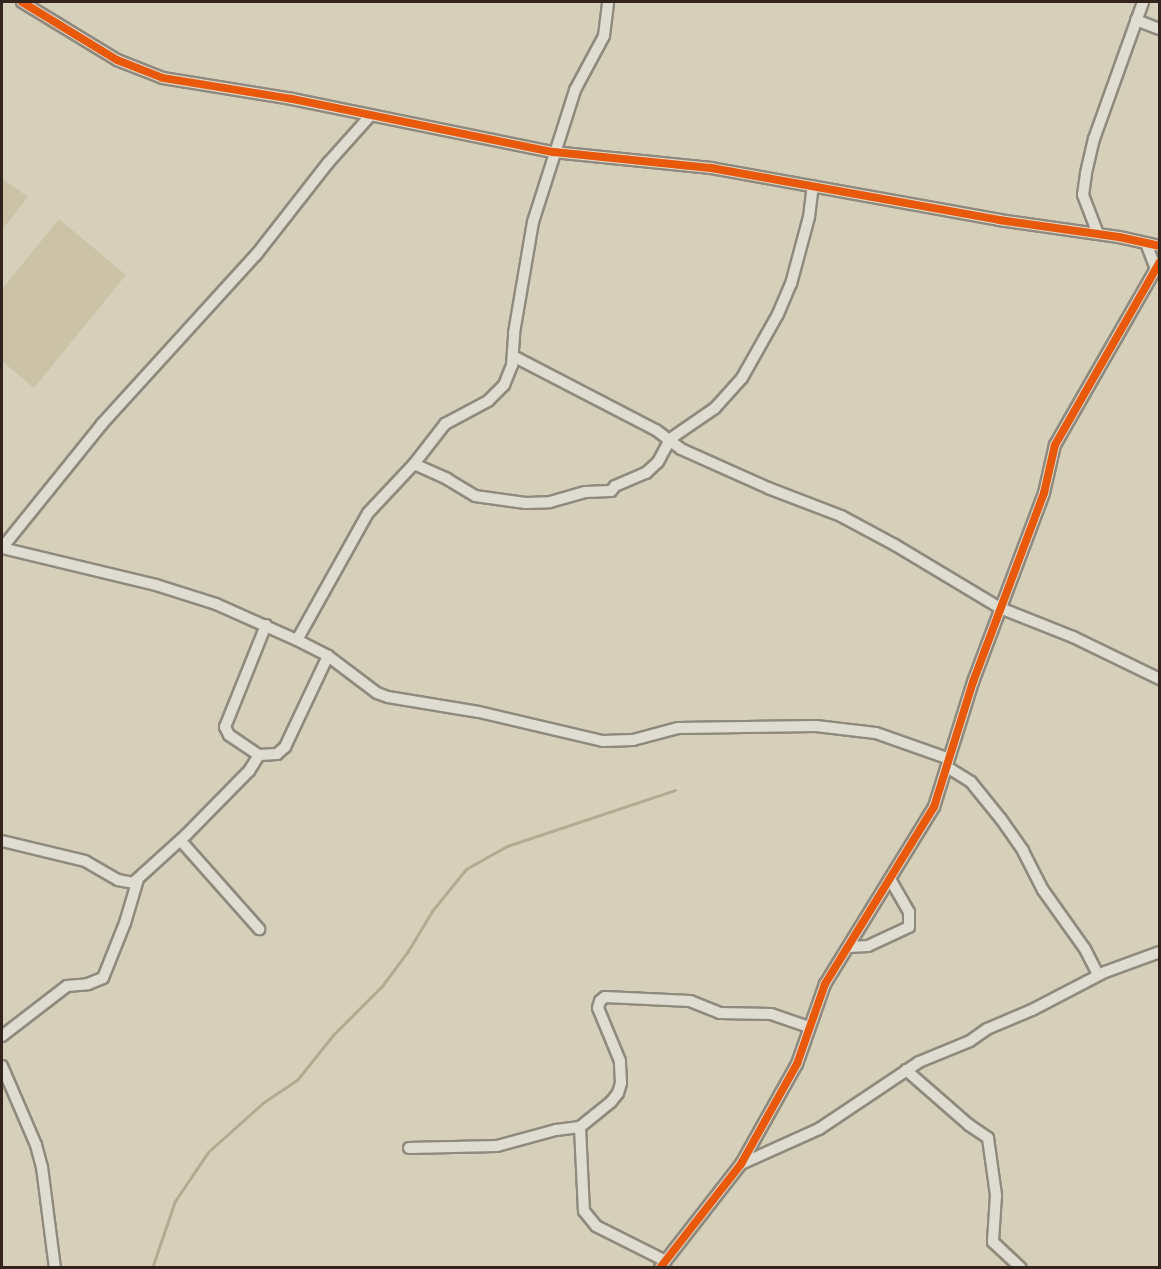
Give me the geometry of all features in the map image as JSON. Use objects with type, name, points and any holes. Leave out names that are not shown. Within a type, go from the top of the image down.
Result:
[{"type":"street","points":[[22,2],[117,60],[144,73],[492,137],[553,152],[711,168],[999,220],[1098,234],[1160,246]]},
{"type":"street","points":[[297,640],[368,513],[414,464],[445,424],[488,401],[504,385],[513,356],[514,333],[533,222],[553,152],[575,90],[604,36],[608,2]]},
{"type":"street","points":[[1098,234],[1083,195],[1084,180],[1094,138],[1143,2]]},
{"type":"street","points":[[1136,20],[1160,29]]},
{"type":"street","points":[[370,116],[328,163],[256,255],[102,424],[2,548],[156,585],[216,604],[266,625],[328,656],[377,693],[388,697],[479,712],[603,741],[633,740],[678,728],[816,726],[876,733],[947,763],[971,782],[1023,851],[1043,890],[1085,949],[1098,975]]},
{"type":"street","points":[[414,464],[481,499],[526,503],[550,502],[575,493],[611,491],[615,486],[646,473],[658,462],[670,440],[715,408],[742,378],[778,314],[799,259],[813,186]]},
{"type":"street","points":[[580,1127],[584,1211],[596,1226],[663,1264],[741,1164],[797,1064],[825,984],[934,807],[1000,608],[1044,493],[1055,445],[1157,264],[1146,243]]},
{"type":"street","points":[[513,356],[552,374],[670,440],[681,449],[768,488],[841,516],[895,545],[1000,608],[1083,642],[1160,679]]},
{"type":"street","points":[[266,625],[225,727],[229,735],[259,755],[277,754],[285,747],[328,656]]},
{"type":"street","points":[[2,841],[85,861],[127,884],[138,879],[181,841],[249,771],[259,755]]},
{"type":"street","points":[[181,841],[259,929]]},
{"type":"street","points":[[2,1036],[67,986],[88,984],[103,978],[125,923],[138,879]]},
{"type":"street","points":[[849,947],[868,946],[909,927],[909,912],[890,879]]},
{"type":"street","points":[[741,1164],[819,1129],[906,1070],[1098,975],[1160,952]]},
{"type":"street","points":[[409,1148],[497,1146],[556,1130],[580,1127],[610,1102],[618,1093],[621,1083],[620,1061],[598,1008],[600,1001],[605,997],[690,1001],[720,1013],[771,1014],[809,1027]]},
{"type":"street","points":[[2,1066],[36,1144],[42,1167],[55,1268]]},
{"type":"street","points":[[906,1070],[969,1125],[988,1138],[996,1195],[993,1242],[1021,1268]]},
{"type":"shaded area","points":[[2,178],[28,197],[2,230]]},
{"type":"shaded area","points":[[59,219],[126,275],[34,388],[2,361],[2,289]]},
{"type":"waterway","points":[[152,1268],[175,1201],[208,1152],[264,1102],[297,1080],[333,1035],[382,986],[408,951],[432,911],[466,869],[507,846],[675,790]]},
{"type":"cycle path","points":[[22,2],[117,60],[163,78],[292,99],[553,152],[711,168],[999,220],[1119,237],[1160,246]]},
{"type":"cycle path","points":[[660,1268],[741,1164],[797,1064],[825,984],[934,807],[973,682],[1044,493],[1055,445],[1160,262]]}]
